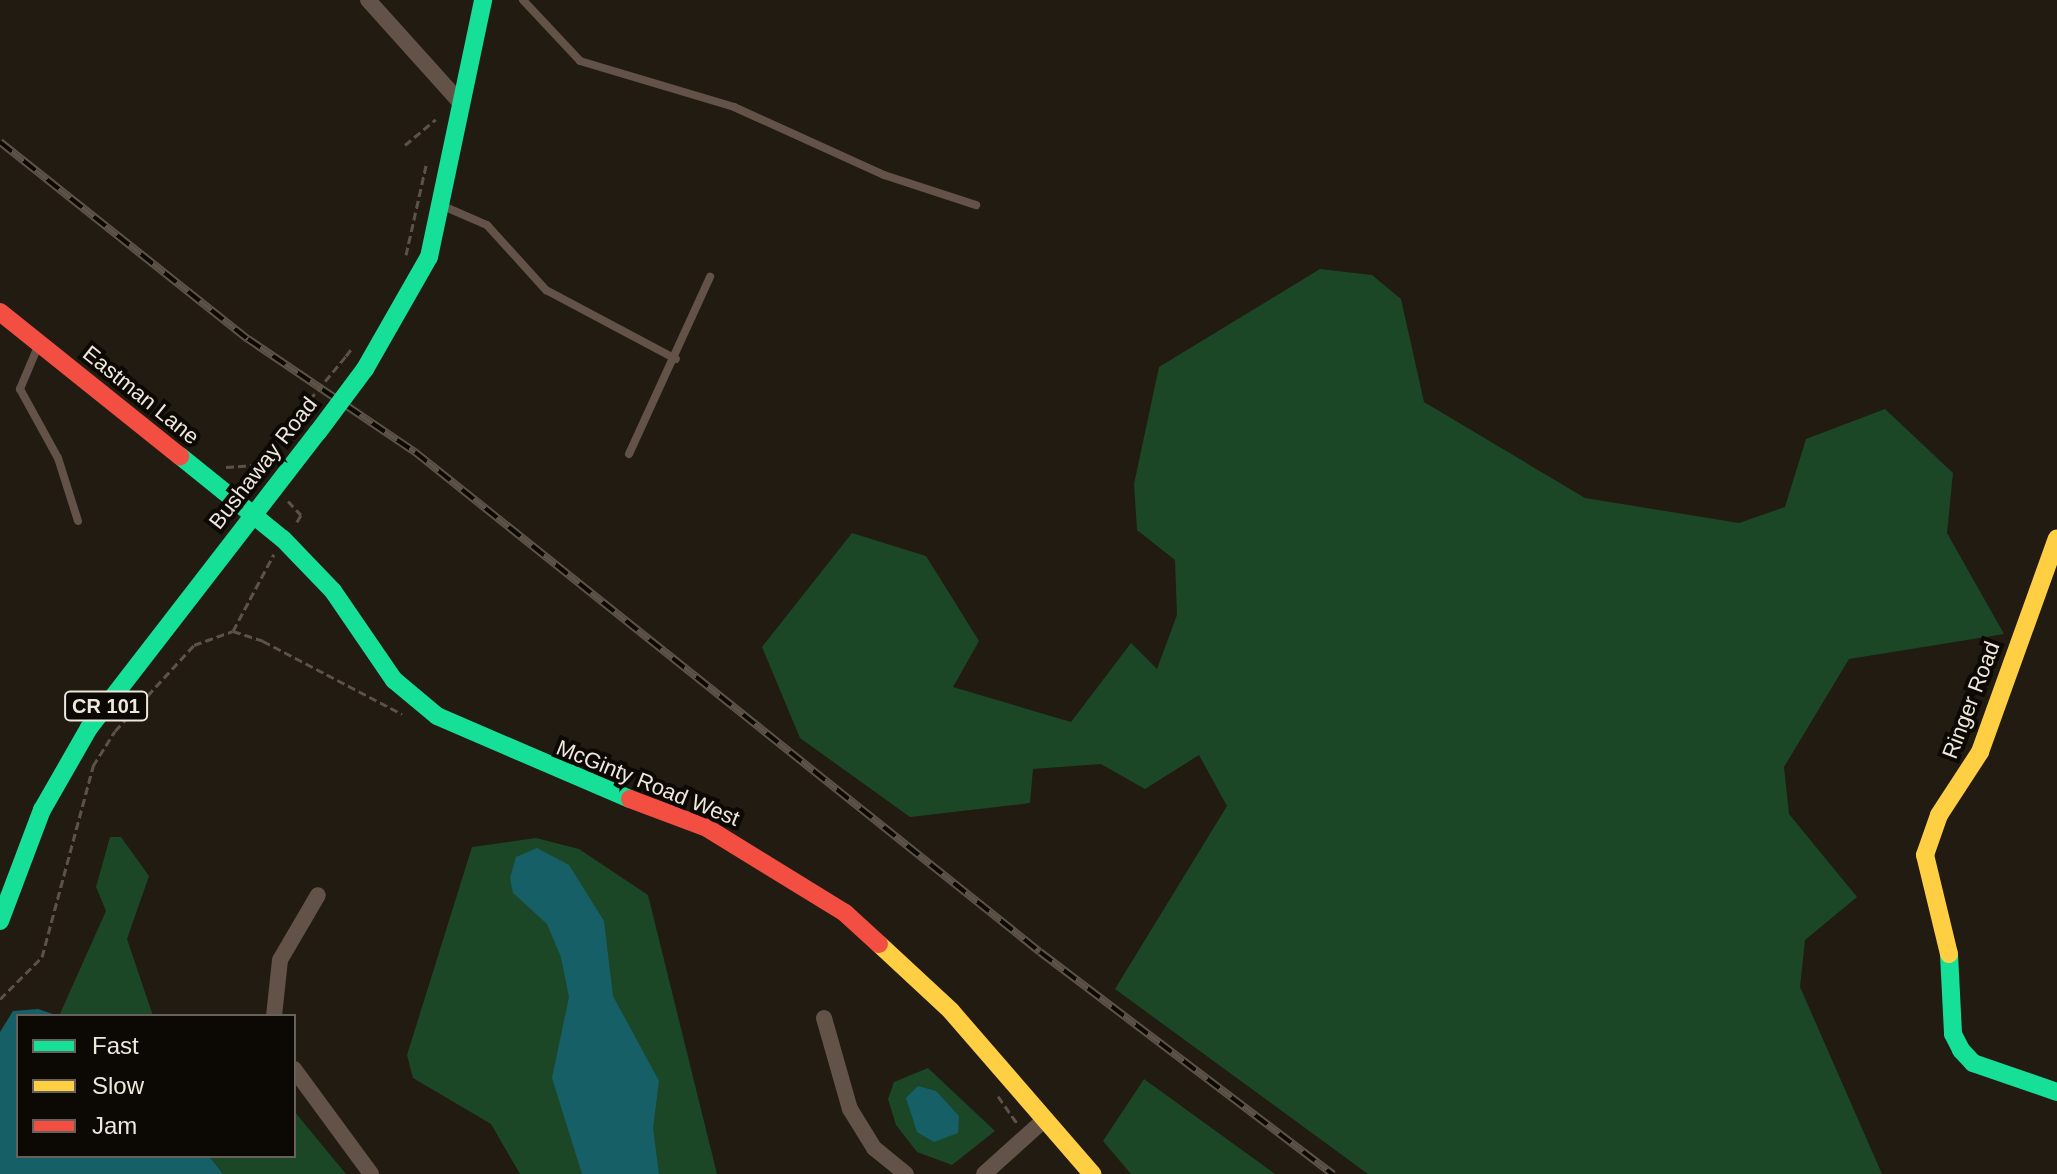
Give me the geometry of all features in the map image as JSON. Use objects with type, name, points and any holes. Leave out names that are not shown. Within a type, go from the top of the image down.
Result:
[{"type":"main road","name":"Bushaway Road","points":[[0,921],[42,810],[89,728],[365,369],[423,273],[441,205],[483,0]]},
{"type":"main road","name":"Eastman Lane","points":[[0,312],[253,515]]},
{"type":"main road","name":"McGinty Road West","points":[[253,515],[333,591],[394,680],[461,730],[707,828],[784,871],[884,946],[1092,1174]]},
{"type":"main road","name":"Ringer Road","points":[[2057,538],[1980,752],[1939,815],[1925,855],[1951,963],[1953,1034],[1961,1050],[1973,1063],[2057,1092]]},
{"type":"street","points":[[368,0],[460,102]]},
{"type":"street","points":[[274,1014],[280,960],[318,895]]},
{"type":"street","points":[[824,1018],[850,1109],[874,1148],[906,1174]]},
{"type":"street","points":[[296,1072],[371,1174]]},
{"type":"street","points":[[984,1174],[1045,1119]]},
{"type":"lane","points":[[523,0],[580,61],[734,107],[884,175],[976,205]]},
{"type":"lane","points":[[441,205],[487,225],[546,290],[676,359]]},
{"type":"lane","points":[[629,454],[676,359],[710,277]]},
{"type":"lane","points":[[39,343],[20,389],[58,458],[78,521]]},
{"type":"path","points":[[405,145],[438,118],[435,132]]},
{"type":"path","points":[[413,216],[431,146]]},
{"type":"path","points":[[251,469],[346,356]]},
{"type":"path","points":[[0,999],[42,957],[93,766],[115,731],[194,645],[233,631],[267,565]]},
{"type":"path","points":[[233,631],[413,720]]},
{"type":"path","points":[[991,1086],[1028,1134]]},
{"type":"green space","points":[[1320,269],[1372,275],[1401,299],[1424,402],[1585,498],[1739,523],[1785,507],[1806,439],[1885,409],[1953,473],[1947,533],[2004,634],[1849,659],[1784,767],[1789,814],[1857,897],[1805,940],[1800,987],[1882,1174],[1368,1174],[1115,989],[1227,806],[1199,755],[1145,789],[1101,764],[1033,769],[1030,803],[910,817],[800,738],[762,647],[852,533],[926,556],[979,641],[953,687],[1071,722],[1131,643],[1157,669],[1177,615],[1175,560],[1137,530],[1134,484],[1159,367]]},
{"type":"green space","points":[[110,837],[121,837],[149,876],[127,939],[152,1014],[60,1014],[106,911],[96,887]]},
{"type":"green space","points":[[536,838],[579,849],[648,895],[717,1174],[520,1174],[491,1124],[413,1078],[407,1055],[472,847]]},
{"type":"green space","points":[[928,1068],[995,1131],[952,1165],[917,1152],[896,1125],[888,1099],[894,1082]]},
{"type":"green space","points":[[1144,1079],[1275,1174],[1131,1174],[1103,1141]]},
{"type":"green space","points":[[296,1113],[346,1174],[223,1174],[211,1158],[296,1158]]},
{"type":"water","points":[[537,848],[569,865],[604,921],[613,996],[659,1081],[653,1128],[659,1174],[582,1174],[552,1078],[569,997],[561,957],[547,924],[513,893],[510,878],[516,857]]},
{"type":"water","points":[[38,1009],[53,1014],[16,1014],[16,1158],[211,1158],[223,1174],[0,1174],[0,1032],[13,1011]]},
{"type":"water","points":[[918,1086],[936,1091],[959,1116],[958,1133],[934,1142],[917,1132],[906,1098]]},
{"type":"railway","points":[[0,142],[248,339],[415,452],[1040,952],[1333,1174]]},
{"type":"traffic: fast","points":[[365,369],[429,257],[483,0]]},
{"type":"traffic: fast","points":[[318,432],[365,369]]},
{"type":"traffic: fast","points":[[0,921],[42,810],[89,728],[318,432]]},
{"type":"traffic: fast","points":[[180,456],[283,539],[333,591],[394,680],[437,716],[630,799]]},
{"type":"traffic: fast","points":[[1949,954],[1953,1034],[1961,1050],[1973,1063],[2057,1092]]},
{"type":"traffic: slow","points":[[1949,954],[1925,855],[1939,815],[1980,752],[2057,538]]},
{"type":"traffic: slow","points":[[879,944],[951,1011],[1092,1174]]},
{"type":"traffic: jam","points":[[0,312],[180,456]]},
{"type":"traffic: jam","points":[[630,799],[707,828],[845,913],[879,944]]}]
